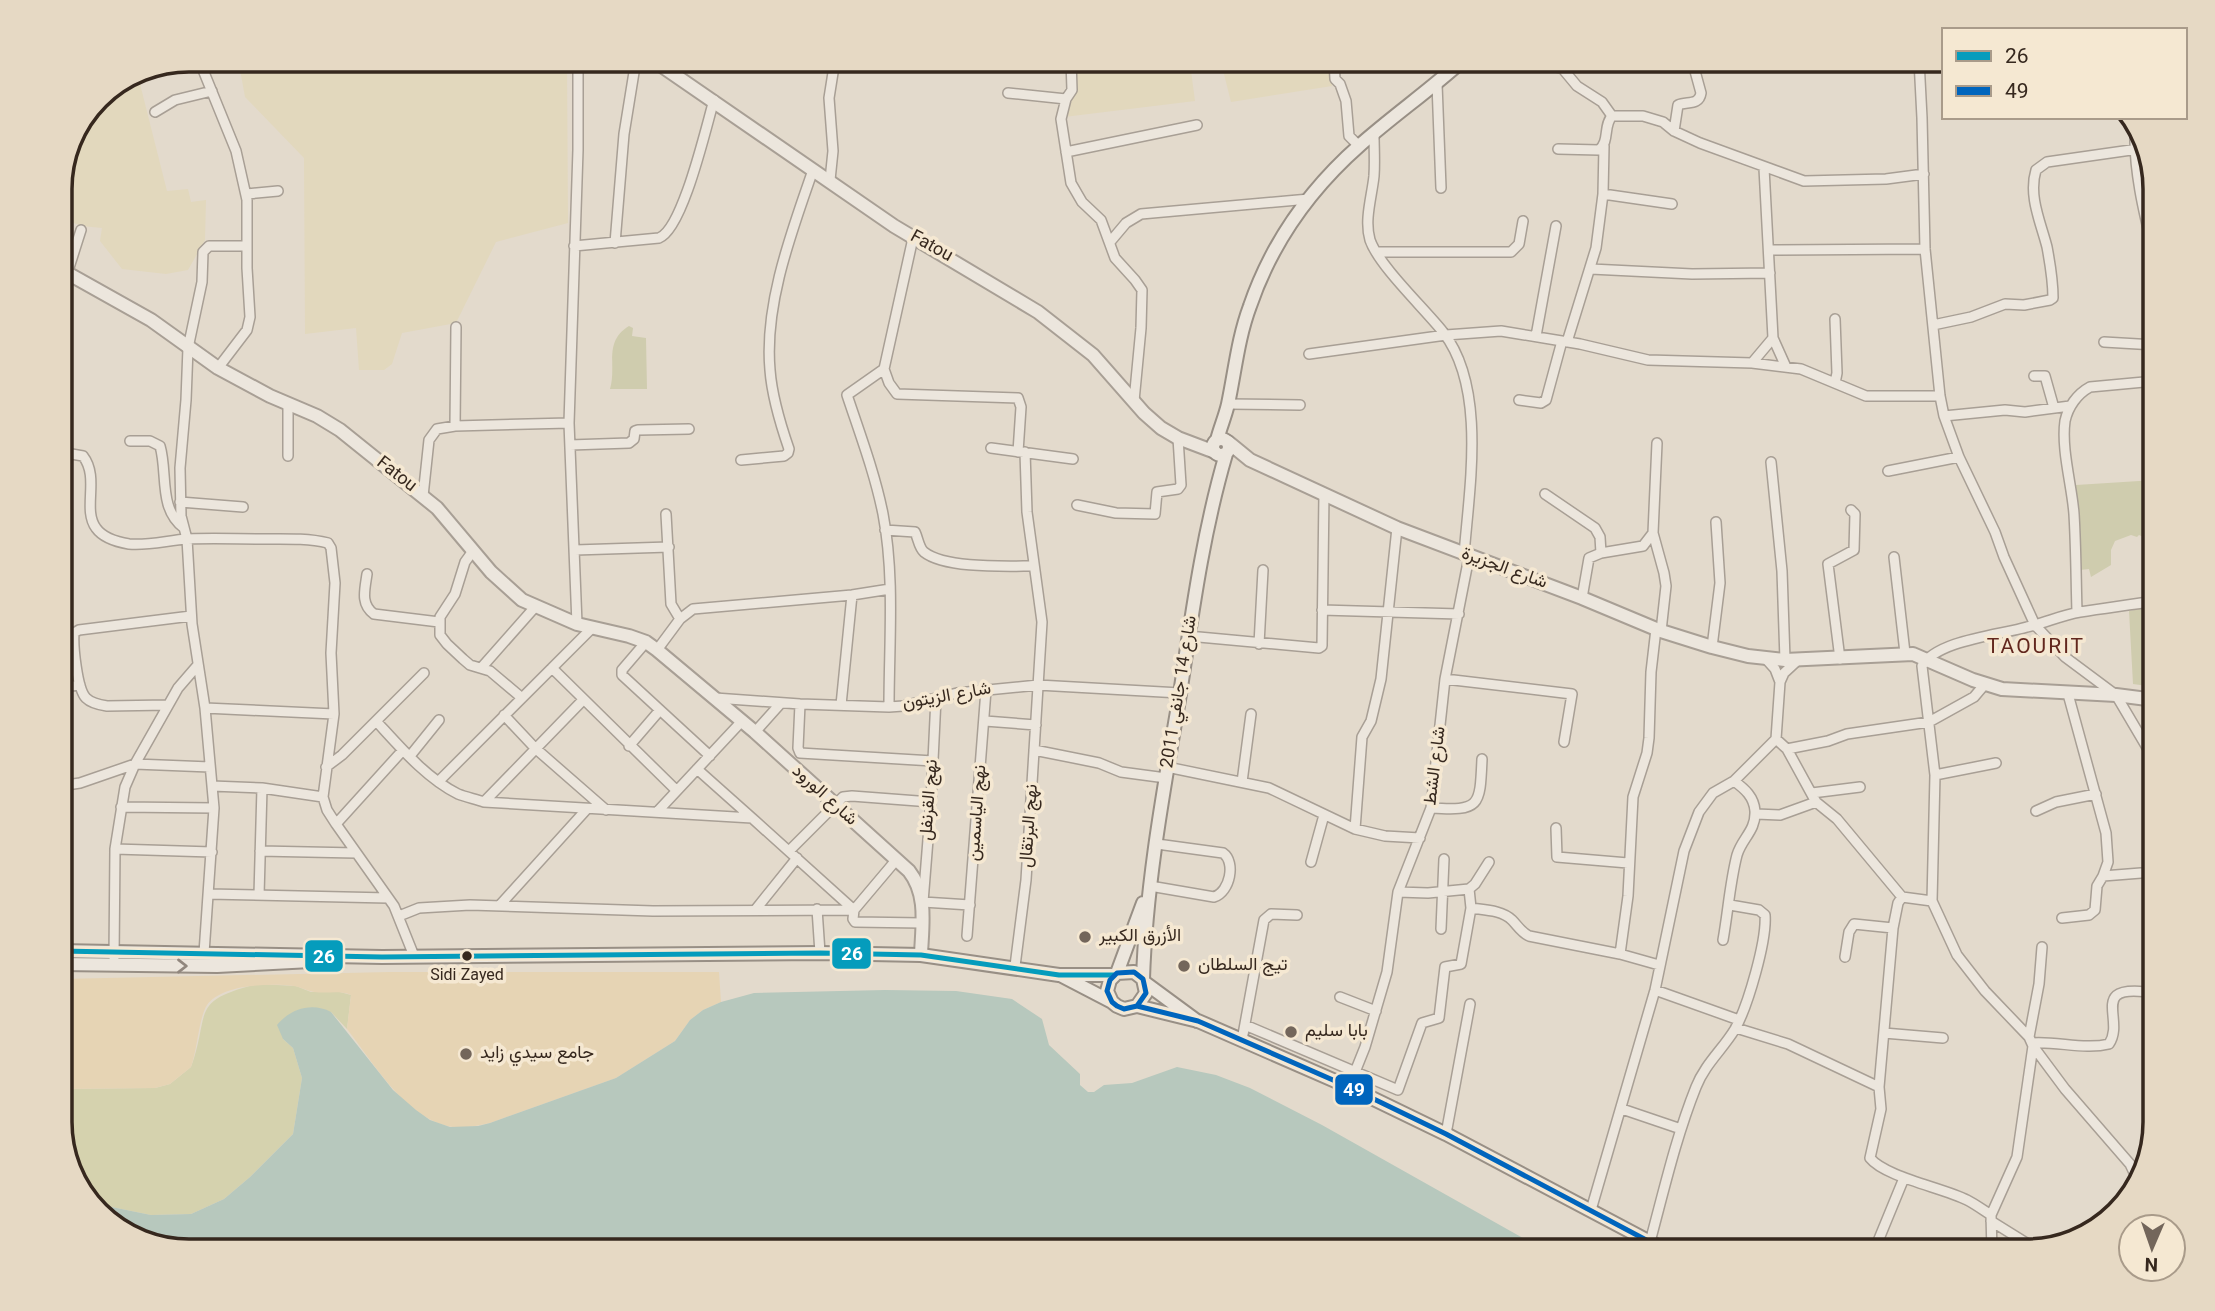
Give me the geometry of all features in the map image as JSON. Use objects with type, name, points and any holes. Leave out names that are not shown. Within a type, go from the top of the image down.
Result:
[{"type":"main road","name":"Fatou","points":[[671,72],[912,238],[985,278],[1038,312],[1093,355],[1153,421],[1178,438],[1221,447]]},
{"type":"main road","name":"شارع 14 جانفي 2011","points":[[1144,981],[1150,886],[1188,636],[1241,335],[1258,283],[1288,225],[1332,172],[1359,146],[1449,72]]},
{"type":"main road","name":"Fatou","points":[[72,276],[151,320],[218,368],[340,430],[437,508],[508,589],[522,600],[577,624],[646,642],[713,698]]},
{"type":"main road","name":"شارع الجزيرة","points":[[1221,447],[1397,528],[1582,598],[1658,630],[1712,647],[1766,659],[1792,660],[1905,653],[1927,658],[1985,684],[2010,690],[2143,698]]},
{"type":"main road","name":"شارع الورود","points":[[713,698],[897,859],[914,877],[923,902]]},
{"type":"main road","name":"شارع 14 جانفي 2011","points":[[1116,974],[1150,886]]},
{"type":"main road","points":[[921,955],[923,902]]},
{"type":"main road","points":[[72,953],[114,960],[270,965],[354,956]]},
{"type":"main road","points":[[72,963],[204,953],[354,956],[820,953],[921,955],[1015,966],[1059,975],[1134,972],[1198,1021]]},
{"type":"main road","points":[[1112,1002],[1107,991],[1110,979],[1116,974]]},
{"type":"main road","points":[[1059,975],[1124,1009],[1137,1006],[1198,1021],[1349,1087],[1446,1134],[1644,1239]]},
{"type":"main road","points":[[1137,1006],[1144,998],[1144,981]]},
{"type":"street","points":[[204,72],[236,152],[247,194],[250,317],[247,330],[218,368]]},
{"type":"street","points":[[577,624],[569,423],[578,72]]},
{"type":"street","points":[[615,243],[624,134],[634,72]]},
{"type":"street","points":[[830,180],[833,151],[829,98],[833,72]]},
{"type":"street","points":[[1071,72],[1072,90],[1066,99],[1061,119],[1071,183],[1082,202],[1101,220],[1119,264],[1142,290],[1134,401]]},
{"type":"street","points":[[1335,72],[1335,79],[1340,84],[1346,101],[1349,136],[1359,146]]},
{"type":"street","points":[[1565,72],[1577,86],[1602,102],[1612,116]]},
{"type":"street","points":[[1674,131],[1678,106],[1696,102],[1700,98],[1695,72]]},
{"type":"street","points":[[1920,72],[1924,249],[1944,416],[1959,457],[2035,625],[2065,657],[2116,695],[2143,741]]},
{"type":"street","points":[[1437,83],[1441,188]]},
{"type":"street","points":[[155,112],[175,100],[212,91]]},
{"type":"street","points":[[1008,93],[1066,99]]},
{"type":"street","points":[[574,246],[659,238],[667,233],[685,200],[714,100]]},
{"type":"street","points":[[1612,116],[1643,116],[1663,122],[1674,131],[1794,179],[1820,182],[1924,174]]},
{"type":"street","points":[[1519,400],[1546,400],[1591,269],[1603,194],[1604,146],[1609,119],[1612,116]]},
{"type":"street","points":[[1066,152],[1197,125]]},
{"type":"street","points":[[1374,134],[1375,162],[1369,232],[1377,252],[1511,252],[1519,244],[1523,221]]},
{"type":"street","points":[[1558,149],[1593,151],[1604,146]]},
{"type":"street","points":[[1933,325],[1970,317],[2006,304],[2024,305],[2053,298],[2046,245],[2037,214],[2034,184],[2036,170],[2048,162],[2136,149]]},
{"type":"street","points":[[1765,168],[1773,338],[1786,367]]},
{"type":"street","points":[[741,460],[784,456],[789,449],[774,398],[769,345],[781,275],[813,170]]},
{"type":"street","points":[[247,194],[278,191]]},
{"type":"street","points":[[1603,194],[1672,204]]},
{"type":"street","points":[[1110,242],[1126,223],[1141,214],[1309,199]]},
{"type":"street","points":[[1535,336],[1556,226]]},
{"type":"street","points":[[72,250],[81,230]]},
{"type":"street","points":[[889,707],[890,589],[885,530],[879,498],[847,395],[884,369],[912,238]]},
{"type":"street","points":[[204,953],[214,808],[205,708],[191,616],[186,534],[181,516],[180,450],[186,410],[188,348],[202,282],[204,249],[209,246],[247,246]]},
{"type":"street","points":[[1769,250],[1924,249]]},
{"type":"street","name":"شارع الشط","points":[[1349,1087],[1376,1012],[1387,972],[1398,892],[1431,808],[1445,679],[1459,614],[1467,556],[1473,428],[1463,374],[1446,335],[1377,252]]},
{"type":"street","points":[[1591,269],[1692,274],[1770,273]]},
{"type":"street","points":[[1835,318],[1835,383]]},
{"type":"street","points":[[455,426],[456,327]]},
{"type":"street","points":[[1309,354],[1446,335],[1501,331],[1565,341],[1648,360],[1752,363],[1801,369],[1866,396],[1940,396]]},
{"type":"street","points":[[1752,363],[1773,338]]},
{"type":"street","points":[[2104,342],[2143,344]]},
{"type":"street","name":"نهج البرتقال","points":[[884,369],[897,394],[1018,398],[1021,407],[1027,512],[1042,622],[1026,880],[1015,966]]},
{"type":"street","points":[[2034,376],[2042,375],[2046,379],[2054,408]]},
{"type":"street","points":[[2077,612],[2074,513],[2065,421],[2070,406],[2090,387],[2143,382]]},
{"type":"street","points":[[288,404],[288,456]]},
{"type":"street","points":[[1228,404],[1300,405]]},
{"type":"street","points":[[1944,416],[2012,410],[2025,412],[2070,406]]},
{"type":"street","points":[[423,496],[432,434],[437,429],[455,426],[569,423]]},
{"type":"street","points":[[570,445],[629,443],[638,430],[689,429]]},
{"type":"street","points":[[1077,505],[1116,513],[1155,514],[1157,492],[1178,489],[1181,485],[1178,438]]},
{"type":"street","points":[[130,441],[150,441],[160,446],[165,466],[167,504],[172,517],[186,534]]},
{"type":"street","points":[[1620,954],[1628,896],[1633,797],[1647,753],[1651,672],[1665,586],[1653,533],[1657,443]]},
{"type":"street","points":[[991,448],[1073,459]]},
{"type":"street","points":[[72,454],[83,456],[89,464],[92,520],[100,532],[120,542],[131,544],[186,534],[301,539],[328,543],[335,583],[331,653],[334,714],[323,797],[336,824],[399,915],[414,956]]},
{"type":"street","points":[[1888,471],[1959,457]]},
{"type":"street","points":[[1591,1210],[1655,990],[1690,830],[1705,801],[1734,781],[1776,739],[1780,682],[1792,660],[1771,462]]},
{"type":"street","points":[[1188,636],[1319,648],[1322,643],[1324,494]]},
{"type":"street","points":[[1545,494],[1595,528],[1600,537],[1601,553]]},
{"type":"street","points":[[180,502],[243,507]]},
{"type":"street","points":[[1839,659],[1828,564],[1854,550],[1855,514],[1851,510]]},
{"type":"street","points":[[666,514],[671,604],[680,619]]},
{"type":"street","points":[[1712,647],[1720,572],[1716,522]]},
{"type":"street","points":[[1355,829],[1362,737],[1371,721],[1381,679],[1397,528]]},
{"type":"street","points":[[885,530],[915,532],[921,549],[926,554],[947,561],[976,566],[1034,566]]},
{"type":"street","points":[[1582,598],[1589,558],[1601,553],[1643,546],[1653,533]]},
{"type":"street","points":[[575,550],[669,547]]},
{"type":"street","points":[[473,551],[466,562],[455,594],[439,622],[440,635],[470,664],[482,667],[522,698]]},
{"type":"street","points":[[1894,557],[1905,653]]},
{"type":"street","points":[[1259,643],[1263,570]]},
{"type":"street","points":[[367,574],[365,603],[368,610],[374,614],[439,622]]},
{"type":"street","points":[[657,650],[680,619],[694,609],[852,595],[890,589]]},
{"type":"street","points":[[841,705],[852,595]]},
{"type":"street","points":[[2133,1170],[2065,1089],[2031,1042],[1957,956],[1932,901],[1936,775],[1922,666],[1927,658],[1959,643],[2077,612],[2143,603]]},
{"type":"street","points":[[482,667],[535,607]]},
{"type":"street","points":[[1322,610],[1459,614]]},
{"type":"street","points":[[168,705],[97,705],[85,698],[80,685],[74,633],[79,630],[191,616]]},
{"type":"street","points":[[439,781],[592,628]]},
{"type":"street","points":[[646,642],[621,673],[710,756]]},
{"type":"street","points":[[1766,659],[1775,669],[1780,682]]},
{"type":"street","points":[[114,960],[115,849],[121,807],[135,764],[183,681],[197,667]]},
{"type":"street","points":[[552,667],[676,790]]},
{"type":"street","points":[[326,767],[424,673]]},
{"type":"street","points":[[1445,679],[1572,694],[1564,742]]},
{"type":"street","points":[[1787,749],[1828,741],[1847,734],[1929,722],[1974,697],[1985,684]]},
{"type":"street","points":[[72,686],[80,685]]},
{"type":"street","name":"شارع الزيتون","points":[[713,698],[889,707],[986,690],[1038,685],[1180,693]]},
{"type":"street","name":"نهج الياسمين","points":[[967,936],[986,690]]},
{"type":"street","points":[[2062,918],[2093,913],[2097,886],[2103,876],[2108,855],[2104,823],[2068,694]]},
{"type":"street","name":"نهج القرنفل","points":[[923,902],[936,698]]},
{"type":"street","points":[[484,802],[583,700]]},
{"type":"street","points":[[755,732],[781,703]]},
{"type":"street","points":[[800,704],[800,753],[933,761]]},
{"type":"street","points":[[205,708],[334,714]]},
{"type":"street","points":[[629,746],[660,710]]},
{"type":"street","points":[[1242,782],[1251,714]]},
{"type":"street","points":[[504,715],[536,748],[606,810]]},
{"type":"street","points":[[336,824],[439,720]]},
{"type":"street","points":[[985,720],[1035,725]]},
{"type":"street","points":[[376,721],[439,781],[459,794],[484,802],[752,818]]},
{"type":"street","points":[[657,811],[742,721]]},
{"type":"street","points":[[1776,739],[1787,749],[1814,798],[1837,819],[1902,897],[1932,901]]},
{"type":"street","points":[[1034,750],[1099,763],[1121,772],[1167,773],[1242,782],[1276,790],[1355,829],[1385,836],[1420,838]]},
{"type":"street","points":[[1431,808],[1464,810],[1469,807],[1481,789],[1482,759]]},
{"type":"street","points":[[1936,775],[1996,763]]},
{"type":"street","points":[[72,783],[112,774],[135,764],[210,767]]},
{"type":"street","points":[[697,769],[854,910]]},
{"type":"street","points":[[1723,940],[1738,853],[1751,832],[1756,814],[1750,795],[1734,781]]},
{"type":"street","points":[[212,786],[262,788],[323,797]]},
{"type":"street","points":[[1756,814],[1769,816],[1791,813],[1814,798],[1860,787]]},
{"type":"street","points":[[260,895],[262,788]]},
{"type":"street","points":[[2036,811],[2051,803],[2096,794]]},
{"type":"street","points":[[789,851],[843,797],[931,803]]},
{"type":"street","points":[[121,807],[214,808]]},
{"type":"street","points":[[500,905],[586,810]]},
{"type":"street","points":[[1311,862],[1324,815]]},
{"type":"street","points":[[1556,828],[1557,856],[1628,863]]},
{"type":"street","points":[[1150,886],[1214,897],[1222,895],[1227,888],[1230,862],[1228,856],[1223,853],[1157,844]]},
{"type":"street","points":[[115,849],[212,852]]},
{"type":"street","points":[[260,851],[356,853]]},
{"type":"street","points":[[756,909],[797,858]]},
{"type":"street","points":[[897,859],[854,910],[853,919],[855,922],[922,923]]},
{"type":"street","points":[[1441,929],[1444,859]]},
{"type":"street","points":[[1398,892],[1469,889],[1489,862]]},
{"type":"street","points":[[2103,876],[2141,873]]},
{"type":"street","points":[[1245,1026],[1395,1090],[1400,1088],[1422,1023],[1437,1019],[1440,1015],[1445,967],[1461,964],[1471,908],[1469,889]]},
{"type":"street","points":[[209,894],[388,898]]},
{"type":"street","points":[[1902,897],[1898,903],[1893,928],[1879,1087],[1881,1109],[1870,1158],[1875,1164],[1904,1178],[1966,1199],[2021,1239]]},
{"type":"street","points":[[923,902],[970,905]]},
{"type":"street","points":[[399,915],[434,906],[500,905],[653,911],[854,910]]},
{"type":"street","points":[[1651,1239],[1681,1129],[1704,1069],[1737,1024],[1756,969],[1765,918],[1763,912],[1730,905]]},
{"type":"street","points":[[1471,908],[1498,912],[1508,917],[1521,932],[1538,940],[1620,954],[1659,965]]},
{"type":"street","points":[[817,909],[820,953]]},
{"type":"street","points":[[1242,1040],[1264,920],[1271,914],[1297,915]]},
{"type":"street","points":[[1844,957],[1849,932],[1854,925],[1893,928]]},
{"type":"street","points":[[1992,1239],[1991,1218],[2017,1157],[2042,947]]},
{"type":"street","points":[[1655,990],[1788,1044],[1879,1087]]},
{"type":"street","points":[[2031,1042],[2099,1046],[2109,1044],[2112,1036],[2113,1000],[2123,992],[2143,993]]},
{"type":"street","points":[[1340,997],[1376,1012]]},
{"type":"street","points":[[1446,1134],[1470,1004]]},
{"type":"street","points":[[1884,1033],[1943,1038]]},
{"type":"street","points":[[1622,1109],[1681,1129]]},
{"type":"street","points":[[1879,1239],[1904,1178]]},
{"type":"shaded area","points":[[240,72],[567,72],[568,223],[496,242],[456,323],[402,333],[392,364],[384,370],[359,370],[356,328],[305,334],[304,158],[245,97]]},
{"type":"shaded area","points":[[1072,72],[1191,72],[1195,101],[1064,117]]},
{"type":"shaded area","points":[[1224,72],[1331,72],[1332,86],[1231,102]]},
{"type":"shaded area","points":[[140,83],[167,191],[188,189],[191,202],[206,200],[205,240],[188,270],[166,274],[122,269],[100,241],[102,228],[72,222],[72,181],[76,158],[84,137],[96,117],[112,101]]},
{"type":"shaded area","points":[[629,326],[633,328],[632,336],[646,338],[647,389],[610,389],[613,347],[621,332]]},
{"type":"shaded area","points":[[2143,481],[2143,537],[2131,535],[2115,541],[2111,550],[2111,565],[2091,577],[2089,569],[2080,570],[2076,485]]},
{"type":"shaded area","points":[[2143,608],[2143,685],[2133,684],[2129,611]]},
{"type":"shaded area","points":[[258,984],[296,986],[311,992],[340,992],[351,995],[347,1029],[331,1012],[283,1039],[293,1048],[302,1078],[293,1134],[224,1199],[191,1214],[151,1215],[107,1206],[87,1181],[78,1160],[72,1130],[72,1089],[155,1088],[170,1084],[191,1067],[206,1011],[211,1003],[236,990]]},
{"type":"shaded area","points":[[956,991],[1012,999],[1042,1019],[1049,1045],[1080,1074],[1080,1085],[1088,1092],[1094,1092],[1104,1085],[1132,1083],[1177,1067],[1216,1075],[1250,1088],[1322,1125],[1525,1239],[188,1239],[144,1230],[130,1224],[107,1206],[151,1215],[191,1214],[224,1199],[293,1134],[302,1078],[293,1048],[283,1039],[277,1025],[295,1011],[316,1008],[331,1012],[393,1090],[430,1120],[450,1127],[478,1126],[616,1078],[675,1041],[690,1020],[703,1010],[754,993]]},
{"type":"sand","points":[[390,972],[719,972],[721,1002],[703,1010],[690,1020],[675,1041],[616,1078],[490,1123],[452,1127],[431,1120],[416,1111],[378,1071],[347,1029],[351,995],[314,992],[284,985],[235,989],[214,998],[204,1010],[191,1067],[170,1084],[155,1088],[72,1089],[72,979]]},
{"type":"transit line","name":"26","points":[[72,951],[382,957],[820,953],[921,955],[1059,975],[1114,975]]},
{"type":"transit line","name":"49","points":[[1134,972],[1143,979],[1146,993],[1137,1006],[1124,1009],[1112,1002],[1107,991],[1110,980],[1117,973],[1134,972]]},
{"type":"transit line","name":"49","points":[[1137,1006],[1198,1021],[1349,1087],[1446,1134],[1644,1239]]},
{"type":"place","name":"الأزرق الكبير","points":[[1085,937]]},
{"type":"place","name":"Sidi Zayed","points":[[467,956]]},
{"type":"place","name":"تيج السلطان","points":[[1184,966]]},
{"type":"place","name":"بابا سليم","points":[[1291,1032]]},
{"type":"place","name":"جامع سيدي زايد","points":[[466,1054]]},
{"type":"district","name":"TAOURIT","points":[[2036,647]]}]
